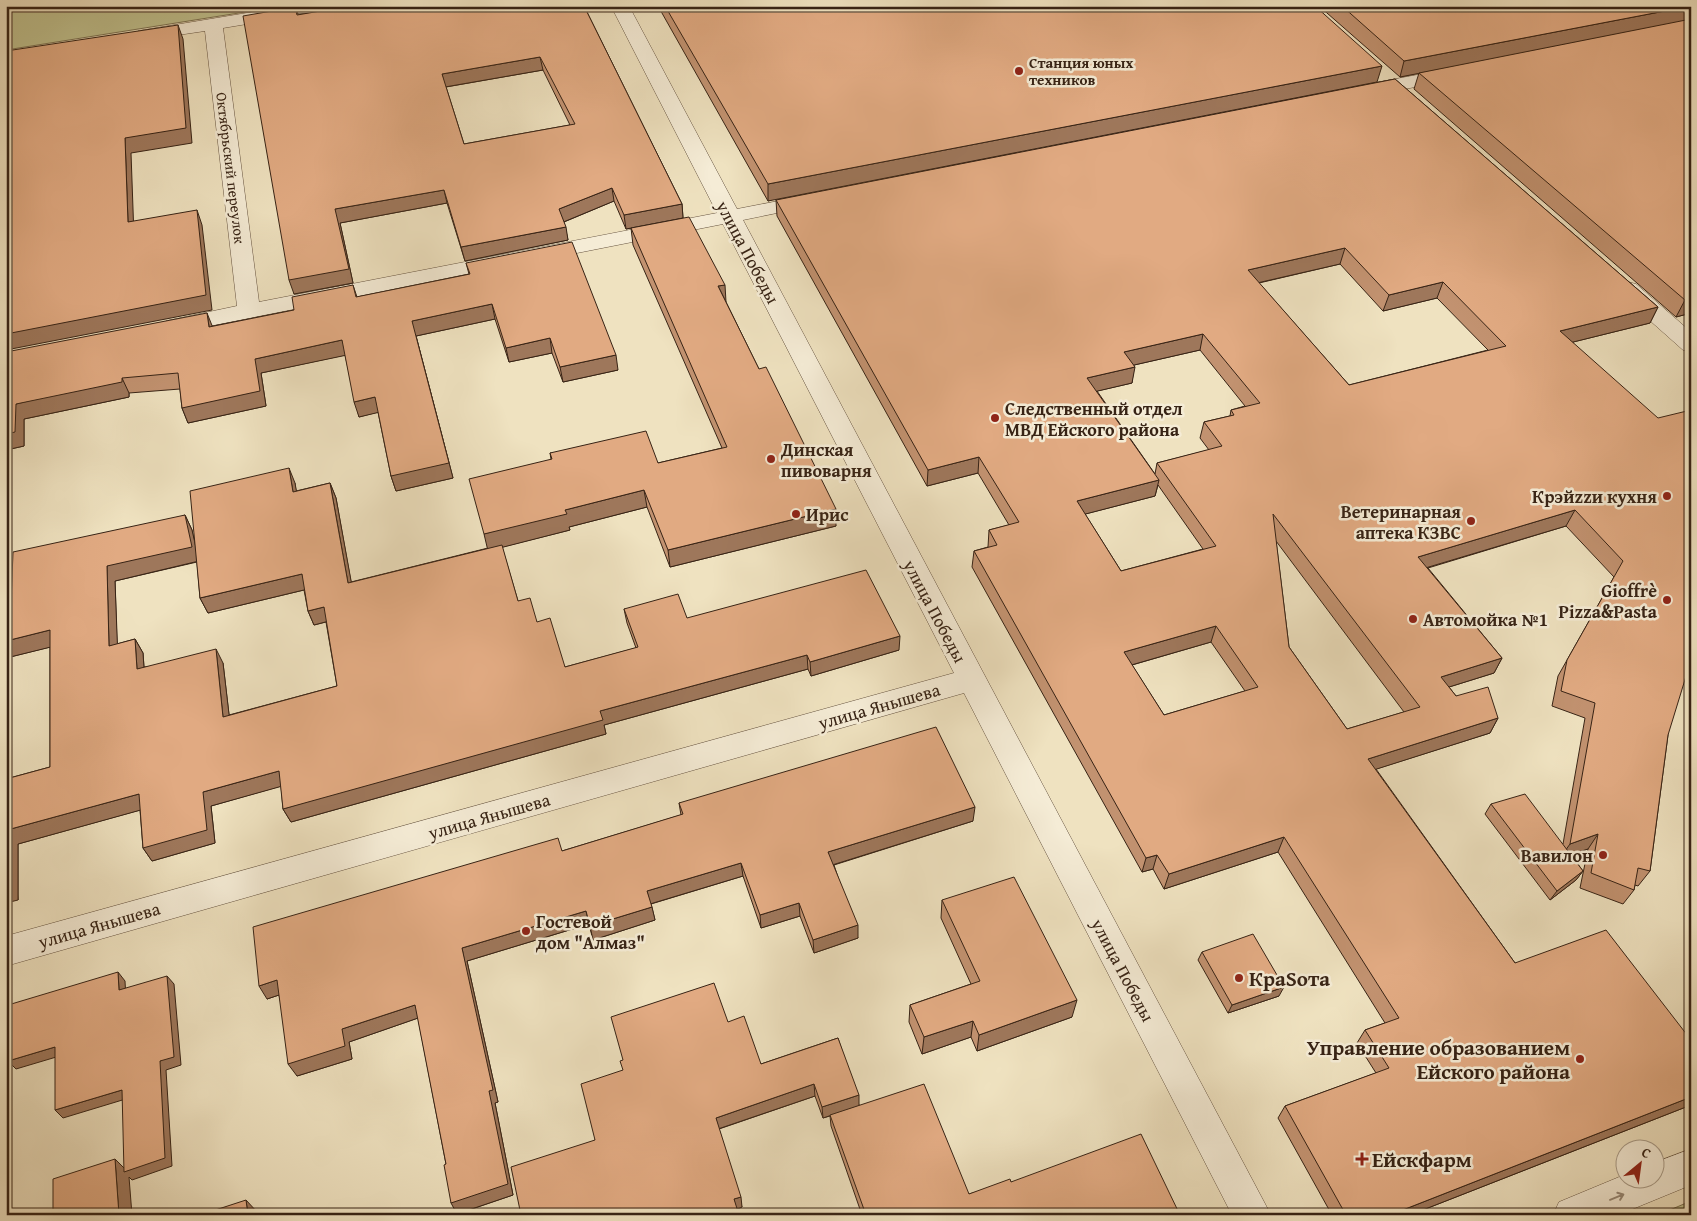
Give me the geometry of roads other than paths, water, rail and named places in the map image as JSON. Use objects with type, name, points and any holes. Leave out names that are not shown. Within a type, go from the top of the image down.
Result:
[{"type":"street","points":[[124,38],[325,6]]},
{"type":"street","name":"улица Победы","points":[[620,6],[1252,1215]]},
{"type":"street","name":"Октябрьский переулок","points":[[213,24],[250,311]]},
{"type":"street","points":[[1344,95],[1477,69]]},
{"type":"street","points":[[1378,70],[1416,104]]},
{"type":"street","points":[[152,331],[831,197]]},
{"type":"street","points":[[1617,279],[1691,344]]},
{"type":"street","name":"улица Янышева","points":[[6,952],[971,680]]},
{"type":"street","points":[[1572,1215],[1691,1167]]},
{"type":"place","name":"Станция юных техников","points":[[1019,71]]},
{"type":"place","name":"Следственный отдел МВД Ейского района","points":[[995,418]]},
{"type":"place","name":"Динская пивоварня","points":[[771,459]]},
{"type":"place","name":"Крэйzzи кухня","points":[[1667,496]]},
{"type":"place","name":"Ирис","points":[[796,514]]},
{"type":"place","name":"Ветеринарная аптека КЗВС","points":[[1471,521]]},
{"type":"place","name":"Gioffrè Pizza&Pasta","points":[[1667,600]]},
{"type":"place","name":"Автомойка №1","points":[[1413,619]]},
{"type":"place","name":"Вавилон","points":[[1603,855]]},
{"type":"place","name":"Гостевой дом \"Алмаз\"","points":[[526,931]]},
{"type":"place","name":"КраSота","points":[[1239,978]]},
{"type":"place","name":"Управление образованием Ейского района","points":[[1580,1059]]},
{"type":"place","name":"Ейскфарм","points":[[1362,1159]]}]
